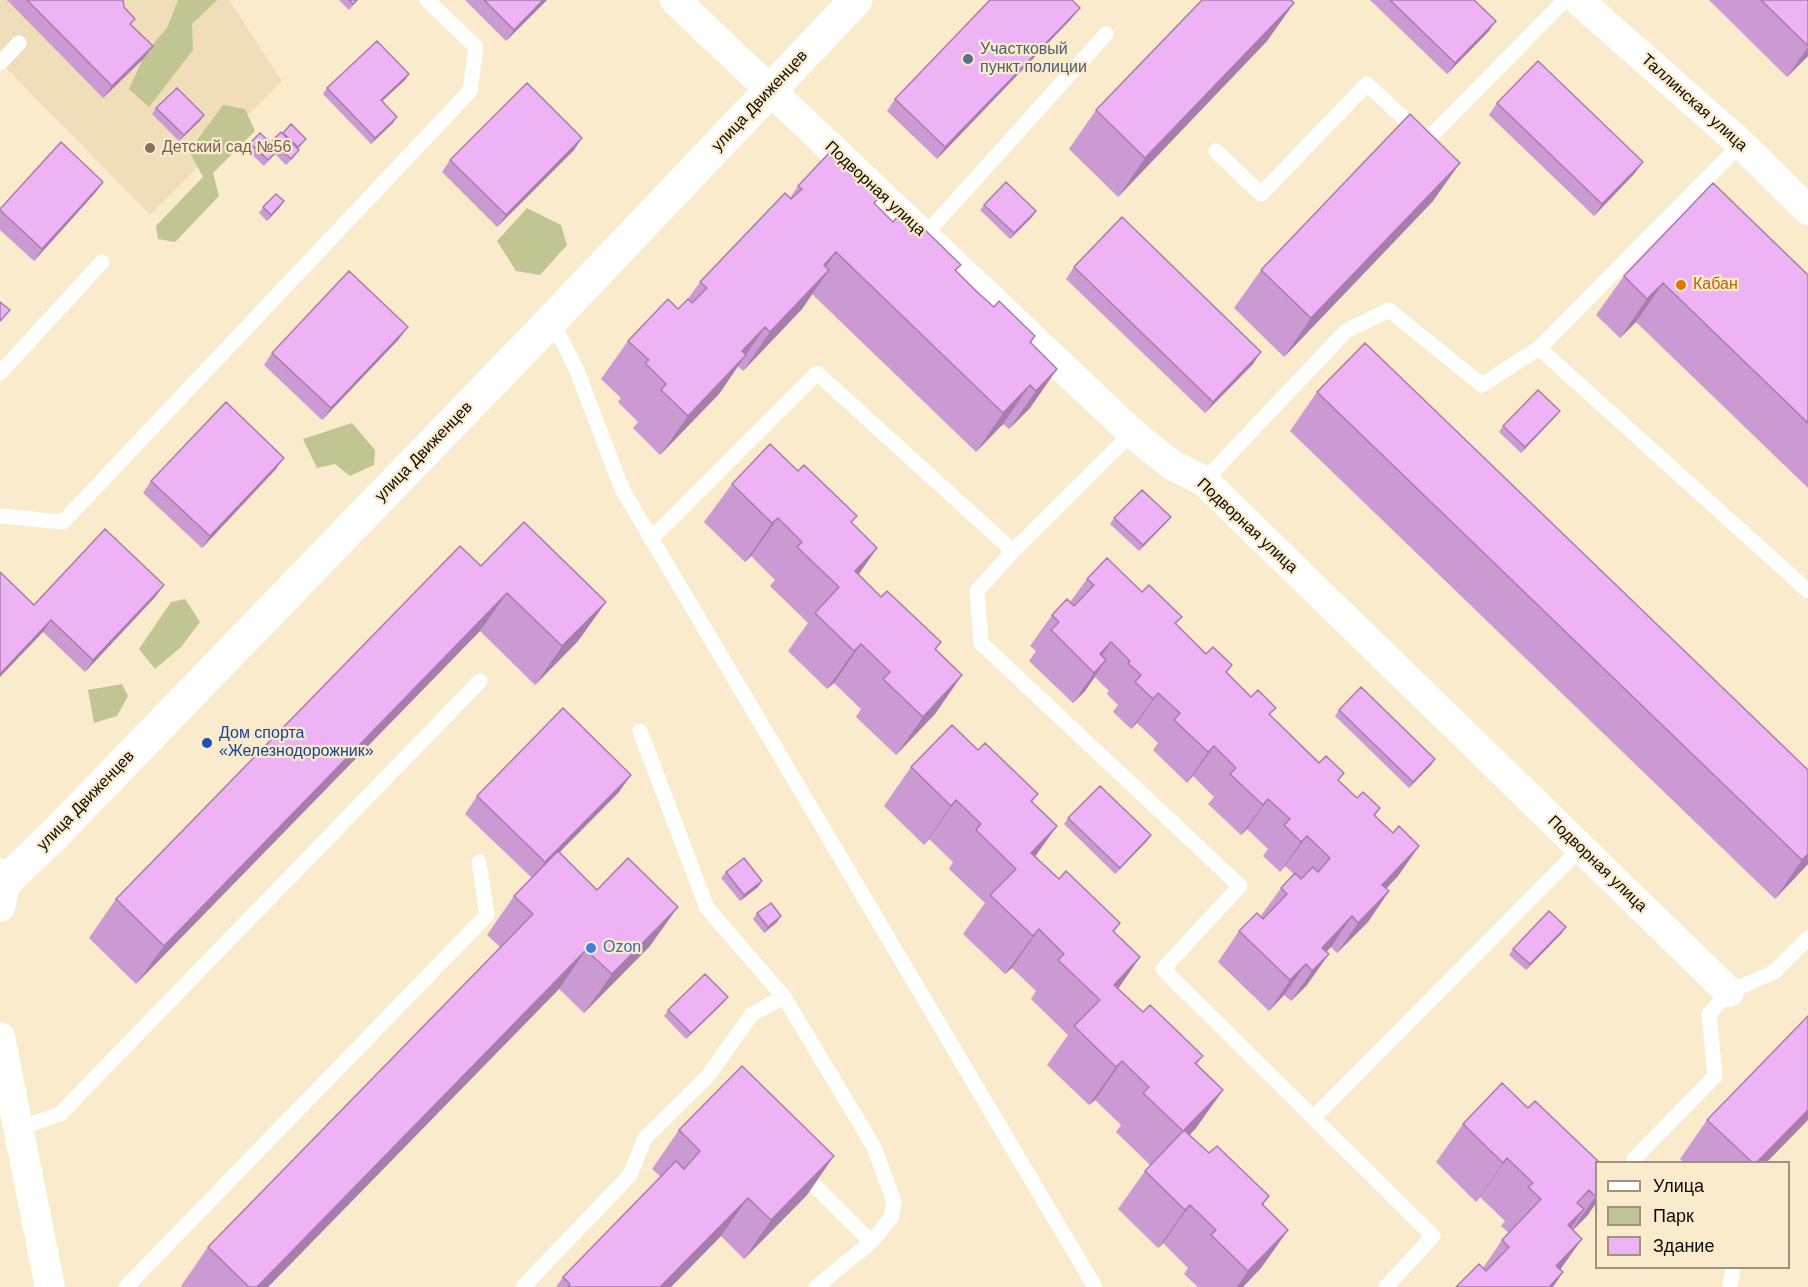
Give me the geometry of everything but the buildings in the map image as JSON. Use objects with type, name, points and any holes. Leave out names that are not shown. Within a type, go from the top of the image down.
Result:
[{"type":"street","name":"Подворная улица","points":[[675,0],[1132,434],[1172,465],[1204,482],[1729,992]]},
{"type":"street","name":"улица Движенцев","points":[[2,887],[552,320],[856,0]]},
{"type":"street","name":"Таллинская улица","points":[[1578,0],[1804,199]]},
{"type":"street","points":[[0,1037],[50,1287]]},
{"type":"lane","points":[[0,516],[63,522],[470,91],[476,47],[427,0]]},
{"type":"lane","points":[[1216,151],[1261,194],[1367,84],[1427,140],[1565,0]]},
{"type":"lane","points":[[924,236],[1106,34]]},
{"type":"lane","points":[[0,63],[19,43]]},
{"type":"lane","points":[[1204,482],[1346,331],[1389,310],[1482,385],[1539,348],[1742,144]]},
{"type":"lane","points":[[0,373],[102,262]]},
{"type":"lane","points":[[552,320],[577,371],[622,489],[1095,1287]]},
{"type":"lane","points":[[1539,348],[1808,591]]},
{"type":"lane","points":[[651,539],[818,373],[1013,551]]},
{"type":"lane","points":[[1132,434],[1013,551],[977,591],[981,643],[1240,886],[1163,969],[1433,1236],[1386,1287]]},
{"type":"lane","points":[[18,1129],[60,1114],[480,681]]},
{"type":"lane","points":[[640,731],[707,908],[784,998],[874,1147],[894,1202],[891,1218],[871,1242],[816,1287]]},
{"type":"lane","points":[[1313,1118],[1581,848]]},
{"type":"lane","points":[[126,1287],[488,915],[479,862]]},
{"type":"lane","points":[[1636,1161],[1634,1159],[1715,1076],[1709,1014],[1729,992],[1774,972],[1808,939]]},
{"type":"lane","points":[[523,1287],[630,1175],[645,1138],[711,1081],[752,1014],[784,998]]},
{"type":"lane","points":[[789,1160],[871,1242]]},
{"type":"lane","points":[[1730,1287],[1733,1269]]},
{"type":"shaded area","name":"Детский сад №56","points":[[0,0],[229,0],[282,81],[150,215],[0,62]]},
{"type":"green space","points":[[178,0],[217,0],[192,24],[193,50],[149,107],[129,89],[146,52],[167,28]]},
{"type":"green space","points":[[223,105],[245,109],[255,131],[213,173],[219,196],[175,242],[158,239],[156,226],[203,177],[189,151]]},
{"type":"green space","points":[[527,208],[561,225],[567,245],[540,275],[516,271],[497,241]]},
{"type":"green space","points":[[352,423],[375,450],[374,465],[350,476],[335,464],[317,468],[303,439]]},
{"type":"green space","points":[[185,599],[200,622],[181,647],[155,669],[139,649],[171,602]]},
{"type":"green space","points":[[122,684],[128,696],[117,716],[94,723],[88,690]]},
{"type":"place","name":"Участковый пункт полиции","points":[[968,59]]},
{"type":"place","name":"Детский сад №56","points":[[150,148]]},
{"type":"place","name":"Кабан","points":[[1681,285]]},
{"type":"place","name":"Дом спорта «Железнодорожник»","points":[[207,743]]},
{"type":"place","name":"Ozon","points":[[591,948]]}]
